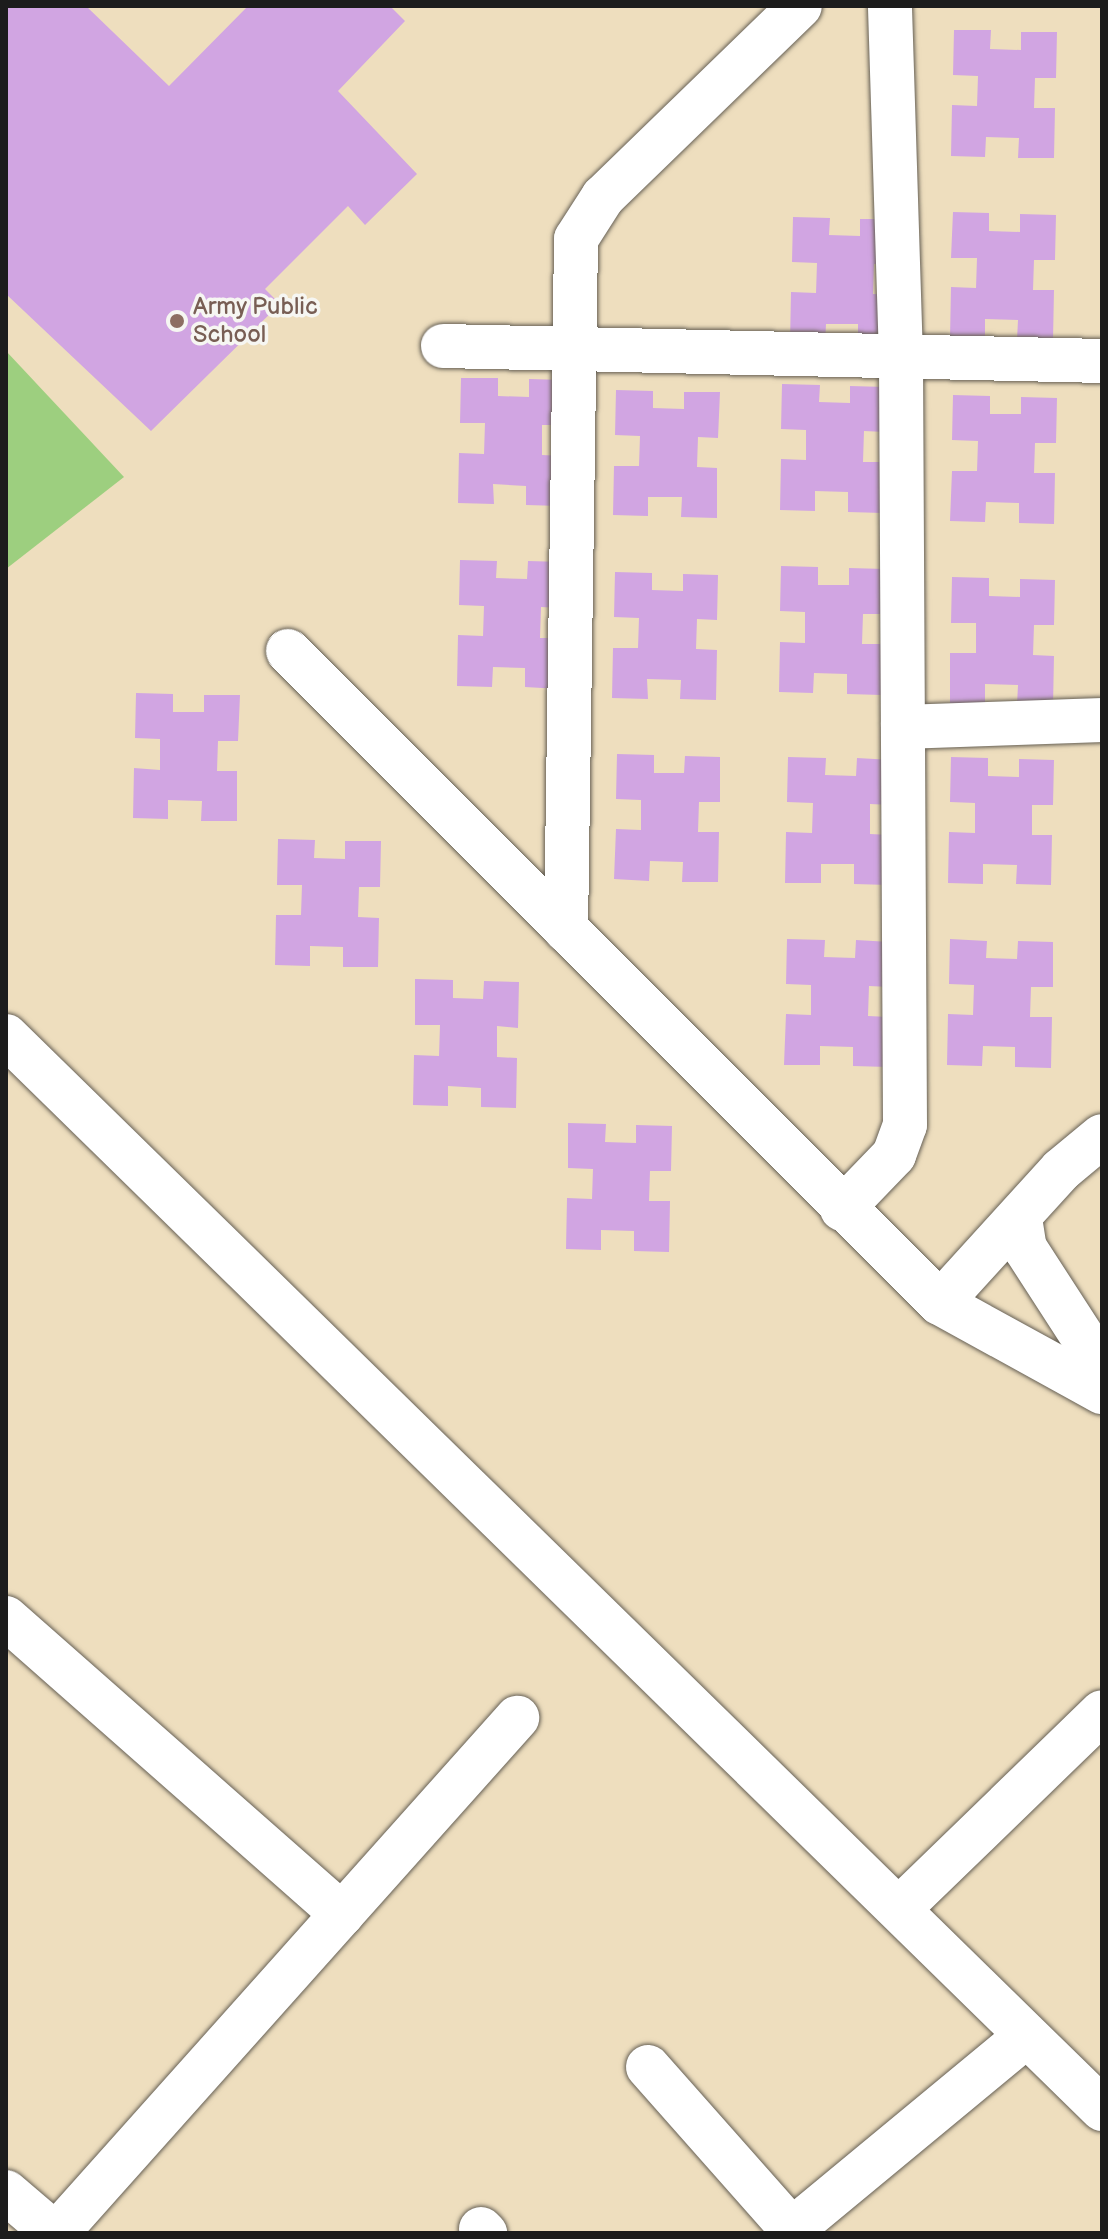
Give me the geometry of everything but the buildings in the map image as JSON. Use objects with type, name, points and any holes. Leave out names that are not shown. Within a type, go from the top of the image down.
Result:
[{"type":"street","points":[[566,930],[576,239],[587,218],[800,6]]},
{"type":"street","points":[[842,1209],[894,1155],[905,1125],[901,358],[890,6]]},
{"type":"street","points":[[443,346],[1102,361]]},
{"type":"street","points":[[288,651],[842,1209],[940,1303],[1102,1392]]},
{"type":"street","points":[[903,727],[1102,720]]},
{"type":"street","points":[[6,1036],[901,1907],[1102,2109]]},
{"type":"street","points":[[940,1303],[1102,1136]]},
{"type":"street","points":[[1020,1218],[1025,1248],[1102,1367]]},
{"type":"street","points":[[6,1618],[342,1914]]},
{"type":"street","points":[[901,1907],[1102,1712]]},
{"type":"street","points":[[6,2192],[55,2233],[517,1718]]},
{"type":"street","points":[[648,2067],[790,2231],[1026,2036]]},
{"type":"green space","points":[[6,351],[124,477],[6,569]]},
{"type":"place","name":"Army Public School","points":[[177,321]]}]
